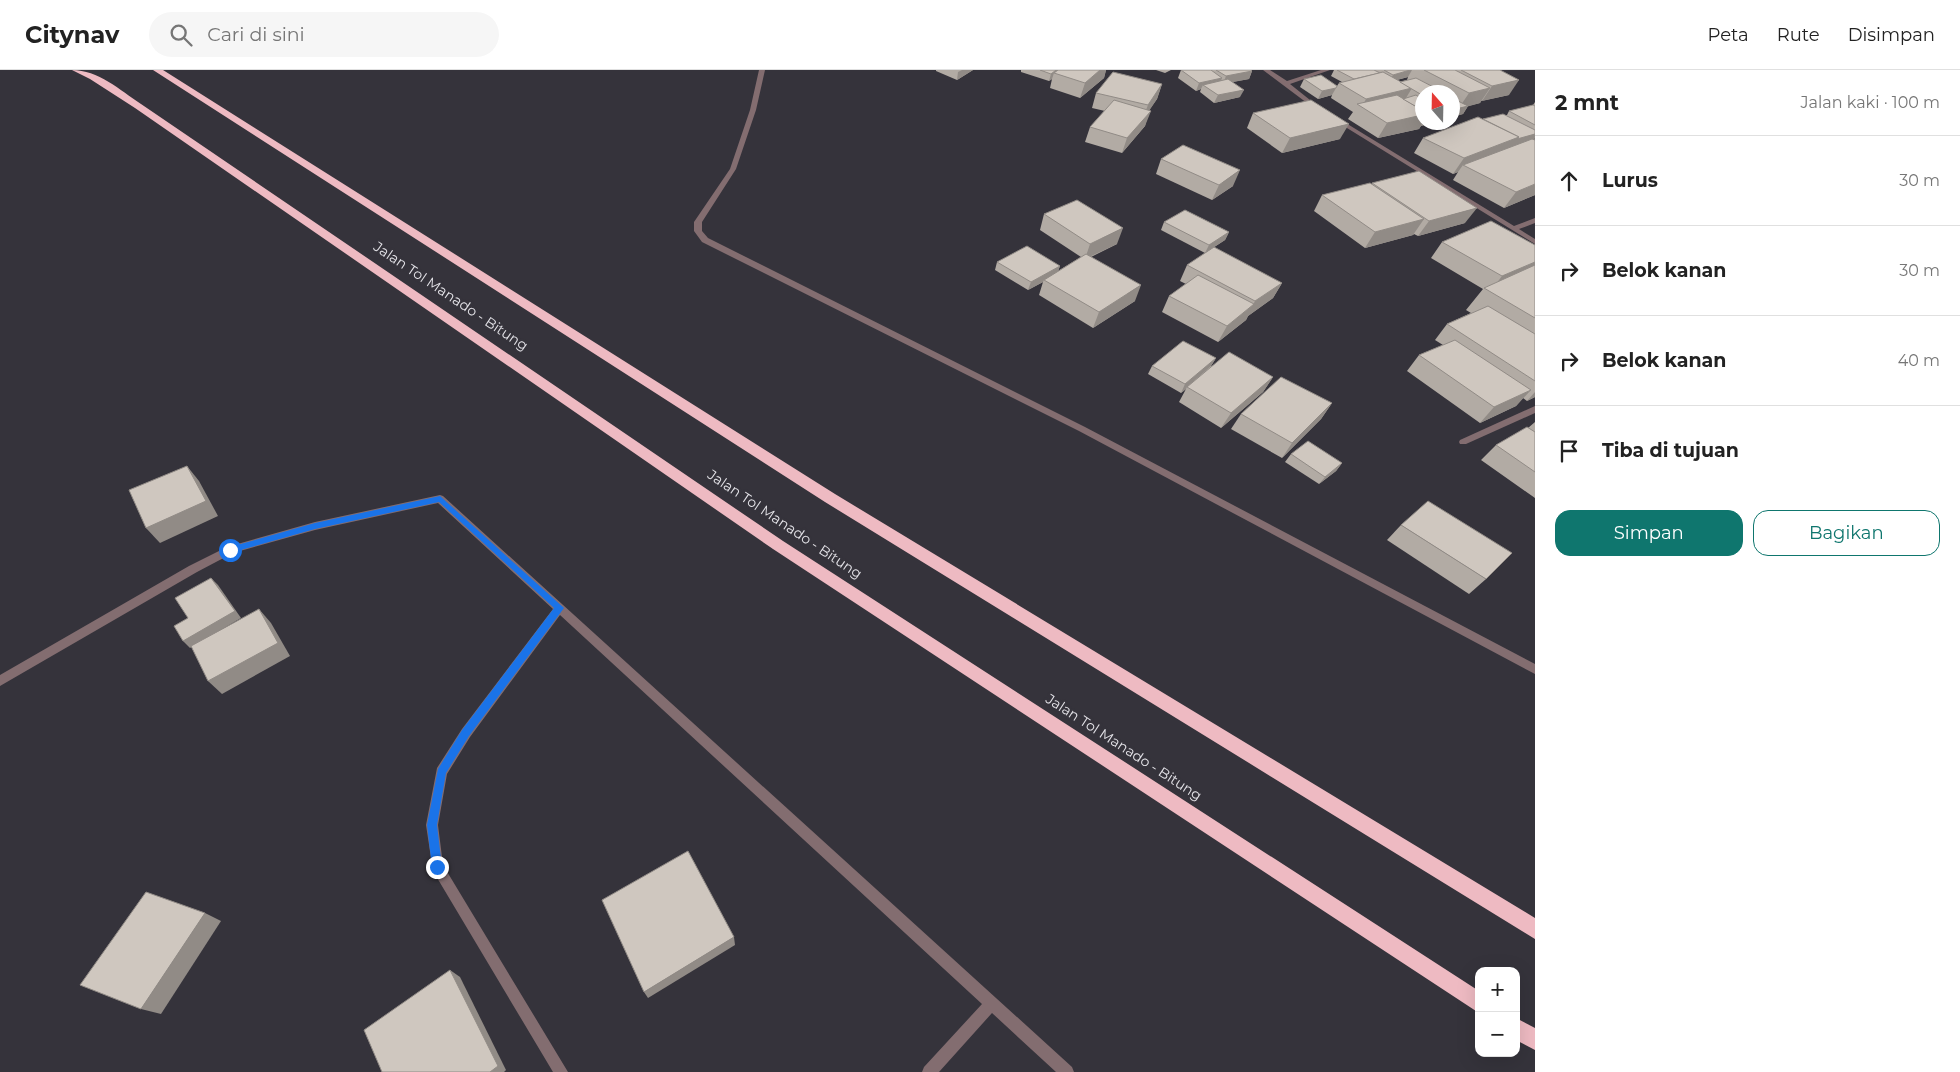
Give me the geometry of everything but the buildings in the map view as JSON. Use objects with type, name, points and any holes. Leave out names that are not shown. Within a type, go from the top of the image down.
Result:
[{"type":"highway","name":"Jalan Tol Manado - Bitung","points":[[76,70],[93,77],[138,106],[778,545],[1475,1000]]},
{"type":"highway","points":[[157,70],[830,498],[1535,929]]},
{"type":"highway","points":[[1520,1031],[1535,1040]]},
{"type":"street","points":[[762,70],[753,110],[733,169],[698,222],[698,231],[706,240],[1082,429],[1535,669]]},
{"type":"street","points":[[1266,70],[1324,112]]},
{"type":"street","points":[[1286,83],[1327,70]]},
{"type":"street","points":[[1332,117],[1535,242]]},
{"type":"street","points":[[1514,230],[1535,220]]},
{"type":"street","points":[[1463,442],[1535,409]]},
{"type":"street","points":[[0,681],[193,568],[230,550],[315,526],[440,499],[1068,1072]]},
{"type":"street","points":[[560,608],[466,733],[441,772],[432,825],[437,867],[561,1072]]},
{"type":"street","points":[[929,1072],[992,1003]]},
{"type":"route","points":[[230,550],[315,526],[440,499],[560,608],[466,733],[441,772],[432,825],[437,867]]}]
